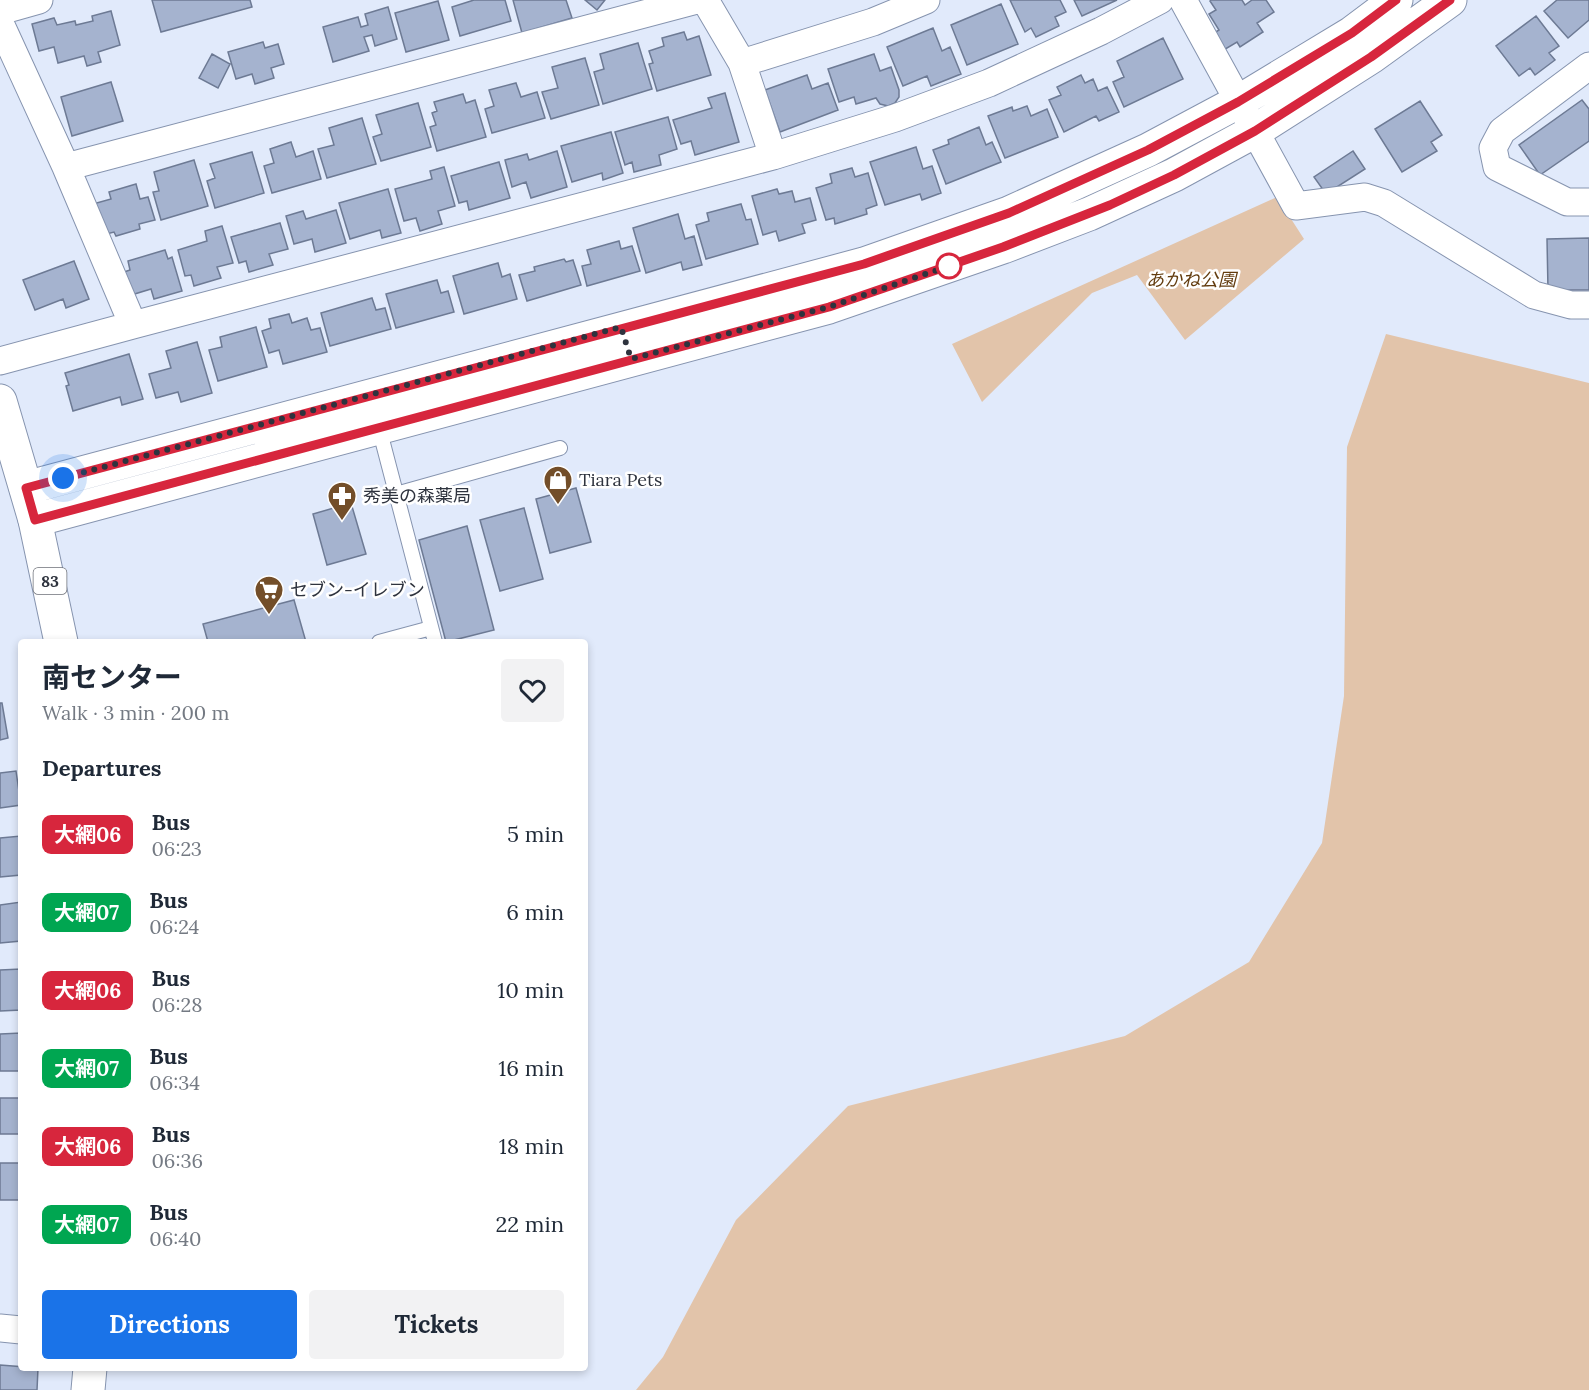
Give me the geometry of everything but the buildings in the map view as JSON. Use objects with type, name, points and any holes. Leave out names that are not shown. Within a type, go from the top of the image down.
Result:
[{"type":"street","points":[[0,11],[39,0]]},
{"type":"street","points":[[66,167],[697,0]]},
{"type":"street","points":[[705,0],[742,63],[773,156]]},
{"type":"street","points":[[742,63],[873,22],[926,0]]},
{"type":"street","points":[[0,361],[773,156],[895,118],[989,82],[1101,31],[1160,0]]},
{"type":"street","points":[[1183,0],[1296,206],[1365,197],[1384,203],[1534,295],[1572,305],[1589,305]]},
{"type":"street","points":[[15,475],[621,327],[864,264],[1009,213],[1148,150],[1238,102],[1352,33],[1396,0]]},
{"type":"street","points":[[35,520],[829,307],[992,251],[1100,210],[1174,175],[1255,131],[1371,57],[1450,0]]},
{"type":"street","points":[[0,23],[66,167],[133,325]]},
{"type":"street","points":[[1589,66],[1502,131],[1492,148],[1497,167],[1567,202],[1589,202]]},
{"type":"street","points":[[621,327],[631,359]]},
{"type":"street","name":"83","points":[[0,401],[15,475],[35,520],[61,639]]},
{"type":"street","points":[[0,1329],[18,1330]]},
{"type":"street","points":[[88,1390],[90,1371]]},
{"type":"lane","points":[[378,428],[433,635],[402,639]]},
{"type":"lane","points":[[396,494],[560,448]]},
{"type":"green space","name":"あかね公園","points":[[1277,197],[1304,239],[1185,340],[1137,275],[1092,293],[982,402],[952,344]]},
{"type":"green space","points":[[1386,334],[1589,383],[1589,1390],[636,1390],[663,1357],[736,1220],[848,1106],[1125,1036],[1249,962],[1322,843],[1344,696],[1347,447]]},
{"type":"bus line","name":"大網06","points":[[1396,0],[1352,33],[1238,102],[1148,150],[1009,213],[864,264],[621,327],[26,488],[35,520],[829,307],[1003,247],[1110,205],[1174,175],[1255,131],[1371,57],[1450,0]]},
{"type":"place","name":"Tiara Pets","points":[[558,506]]},
{"type":"place","name":"秀美の森薬局","points":[[342,522]]},
{"type":"place","name":"セブン-イレブン","points":[[269,616]]},
{"type":"route","points":[[63,478],[621,327],[631,359],[829,307],[949,266]]}]
